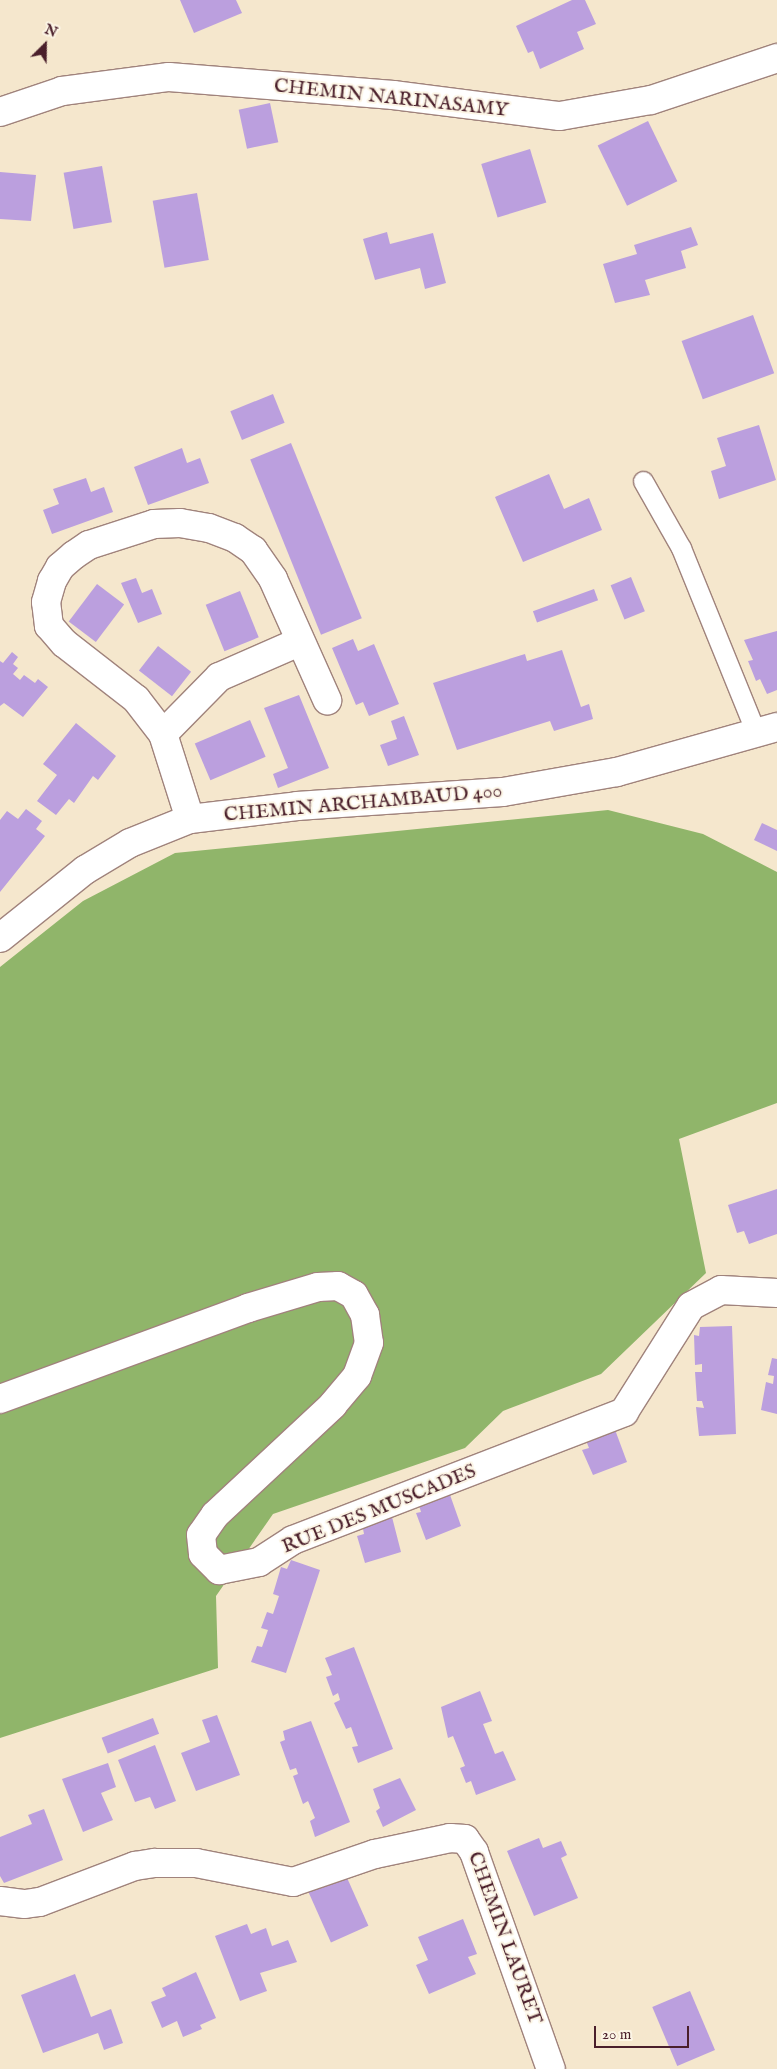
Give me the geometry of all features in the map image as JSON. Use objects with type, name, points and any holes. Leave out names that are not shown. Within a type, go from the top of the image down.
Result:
[{"type":"street","name":"CHEMIN NARINASAMY","points":[[0,112],[62,91],[170,78],[393,95],[560,116],[651,100],[777,58]]},
{"type":"street","points":[[190,819],[162,734],[136,699],[52,632],[46,602],[60,567],[89,545],[131,530],[180,523],[209,528],[235,538],[253,550],[273,578],[327,700]]},
{"type":"street","points":[[162,734],[219,677],[300,642]]},
{"type":"street","name":"CHEMIN ARCHAMBAUD 400","points":[[0,938],[85,870],[130,843],[190,819],[297,806],[503,792],[617,772],[766,730]]},
{"type":"street","name":"RUE DES MUSCADES","points":[[0,1399],[248,1308],[318,1287],[338,1286],[354,1295],[365,1315],[369,1343],[357,1376],[333,1405],[215,1515],[201,1535],[203,1554],[219,1570],[259,1562],[293,1540],[624,1412],[691,1306],[721,1290],[777,1293]]},
{"type":"street","name":"CHEMIN LAURET","points":[[0,1901],[40,1902],[135,1866],[155,1863],[196,1863],[293,1882],[375,1854],[450,1838],[465,1839],[474,1852],[551,2069]]},
{"type":"lane","name":"CHEMIN ARCHAMBAUD 400","points":[[643,481],[681,548],[766,730]]},
{"type":"green space","points":[[608,810],[703,834],[777,872],[777,1103],[679,1139],[706,1273],[601,1374],[503,1411],[465,1448],[273,1514],[216,1596],[218,1668],[0,1738],[0,967],[83,901],[175,853]]},
{"type":"building","points":[[180,0],[236,0],[242,13],[194,33]]},
{"type":"building","points":[[572,0],[585,0],[596,24],[577,32],[584,49],[540,69],[533,51],[528,53],[516,26]]},
{"type":"building","points":[[270,103],[278,142],[247,149],[239,110]]},
{"type":"building","points":[[648,121],[677,181],[627,206],[598,146]]},
{"type":"building","points":[[530,149],[546,203],[498,217],[481,164]]},
{"type":"building","points":[[102,166],[112,222],[73,229],[64,173]]},
{"type":"building","points":[[0,172],[36,175],[31,221],[0,219]]},
{"type":"building","points":[[197,193],[209,260],[164,268],[153,201]]},
{"type":"building","points":[[691,227],[698,245],[681,251],[686,268],[645,280],[650,295],[615,303],[603,264],[637,254],[634,245]]},
{"type":"building","points":[[387,232],[390,244],[433,233],[446,283],[425,289],[420,268],[375,280],[363,239]]},
{"type":"building","points":[[753,315],[774,373],[703,399],[682,341]]},
{"type":"building","points":[[273,394],[285,423],[242,440],[230,411]]},
{"type":"building","points":[[759,425],[776,480],[719,499],[711,471],[726,466],[717,438]]},
{"type":"building","points":[[291,443],[362,618],[321,635],[250,459]]},
{"type":"building","points":[[182,448],[187,463],[200,458],[209,483],[148,505],[134,467]]},
{"type":"building","points":[[549,474],[564,509],[589,498],[602,530],[523,562],[495,497]]},
{"type":"building","points":[[86,478],[91,492],[104,487],[113,512],[52,534],[43,510],[59,504],[53,489]]},
{"type":"building","points":[[631,577],[645,611],[624,620],[611,585]]},
{"type":"building","points":[[136,578],[142,593],[152,589],[162,614],[138,623],[121,583]]},
{"type":"building","points":[[97,584],[124,604],[96,642],[69,622]]},
{"type":"building","points":[[594,589],[598,600],[537,623],[533,611]]},
{"type":"building","points":[[240,591],[259,637],[224,651],[206,605]]},
{"type":"building","points":[[777,631],[777,690],[767,694],[760,679],[756,681],[748,661],[753,660],[744,640]]},
{"type":"building","points":[[353,639],[358,651],[374,644],[399,704],[369,716],[363,702],[356,705],[332,648]]},
{"type":"building","points":[[158,646],[191,672],[172,696],[139,670]]},
{"type":"building","points":[[562,650],[581,707],[589,704],[593,719],[554,731],[550,721],[457,750],[433,683],[525,654],[527,661]]},
{"type":"building","points":[[12,652],[18,657],[13,664],[18,668],[13,674],[20,680],[24,675],[35,683],[38,679],[48,687],[23,717],[4,703],[0,706],[0,661],[3,663]]},
{"type":"building","points":[[299,695],[329,768],[278,788],[273,774],[288,768],[264,708]]},
{"type":"building","points":[[404,716],[419,755],[388,766],[380,745],[397,739],[391,721]]},
{"type":"building","points":[[250,720],[266,757],[210,780],[195,743]]},
{"type":"building","points":[[76,723],[116,756],[98,780],[93,776],[74,803],[69,799],[56,815],[37,801],[57,775],[43,764]]},
{"type":"building","points":[[26,809],[42,821],[36,829],[45,836],[0,892],[0,820],[7,811],[18,819]]},
{"type":"building","points":[[762,823],[777,830],[777,851],[754,840]]},
{"type":"building","points":[[777,1189],[777,1234],[749,1244],[744,1231],[737,1233],[728,1205]]},
{"type":"building","points":[[732,1326],[736,1434],[699,1436],[696,1407],[704,1408],[702,1401],[697,1401],[695,1372],[702,1372],[702,1364],[695,1365],[694,1335],[699,1336],[700,1327]]},
{"type":"building","points":[[772,1358],[777,1359],[777,1414],[761,1410],[766,1382],[773,1384],[774,1376],[768,1375]]},
{"type":"building","points":[[614,1427],[627,1462],[593,1475],[582,1450],[589,1448],[585,1438]]},
{"type":"building","points":[[449,1492],[461,1526],[426,1540],[416,1513],[421,1512],[418,1502]]},
{"type":"building","points":[[392,1517],[401,1552],[365,1563],[357,1536],[364,1534],[362,1524]]},
{"type":"building","points":[[291,1560],[320,1570],[286,1673],[251,1662],[257,1646],[262,1647],[268,1630],[261,1628],[267,1612],[273,1614],[279,1596],[273,1594],[281,1567],[287,1569]]},
{"type":"building","points":[[354,1647],[393,1749],[358,1763],[352,1747],[358,1746],[351,1727],[346,1729],[334,1703],[340,1700],[338,1693],[333,1696],[326,1677],[332,1675],[325,1658]]},
{"type":"building","points":[[480,1691],[492,1721],[483,1724],[495,1754],[503,1751],[516,1780],[476,1795],[471,1781],[466,1783],[460,1768],[465,1766],[453,1736],[448,1738],[441,1707]]},
{"type":"building","points":[[217,1715],[240,1775],[196,1791],[181,1753],[210,1742],[202,1720]]},
{"type":"building","points":[[153,1718],[159,1734],[108,1754],[102,1738]]},
{"type":"building","points":[[311,1721],[350,1822],[315,1837],[310,1821],[315,1818],[308,1801],[303,1804],[293,1776],[298,1774],[296,1768],[290,1770],[280,1742],[285,1740],[283,1731]]},
{"type":"building","points":[[155,1745],[176,1801],[155,1809],[150,1797],[135,1802],[118,1760]]},
{"type":"building","points":[[108,1763],[116,1787],[101,1793],[113,1820],[83,1832],[62,1779]]},
{"type":"building","points":[[400,1778],[416,1810],[383,1827],[376,1811],[380,1808],[373,1789]]},
{"type":"building","points":[[44,1809],[63,1860],[4,1883],[0,1876],[0,1837],[32,1824],[28,1815]]},
{"type":"building","points":[[539,1838],[543,1848],[561,1841],[567,1855],[561,1858],[578,1898],[534,1916],[507,1851]]},
{"type":"building","points":[[344,1871],[368,1926],[331,1942],[307,1888]]},
{"type":"building","points":[[463,1919],[477,1954],[468,1957],[476,1974],[429,1994],[416,1965],[428,1960],[418,1937]]},
{"type":"building","points":[[247,1924],[251,1934],[266,1928],[272,1946],[288,1940],[297,1962],[260,1973],[267,1991],[240,2001],[215,1936]]},
{"type":"building","points":[[196,1972],[216,2018],[200,2025],[202,2029],[183,2037],[177,2021],[162,2028],[151,2002],[166,1996],[162,1988]]},
{"type":"building","points":[[75,1974],[91,2017],[111,2009],[123,2043],[104,2050],[98,2033],[43,2053],[21,1995]]},
{"type":"building","points":[[690,1991],[715,2050],[677,2066],[652,2007]]}]
